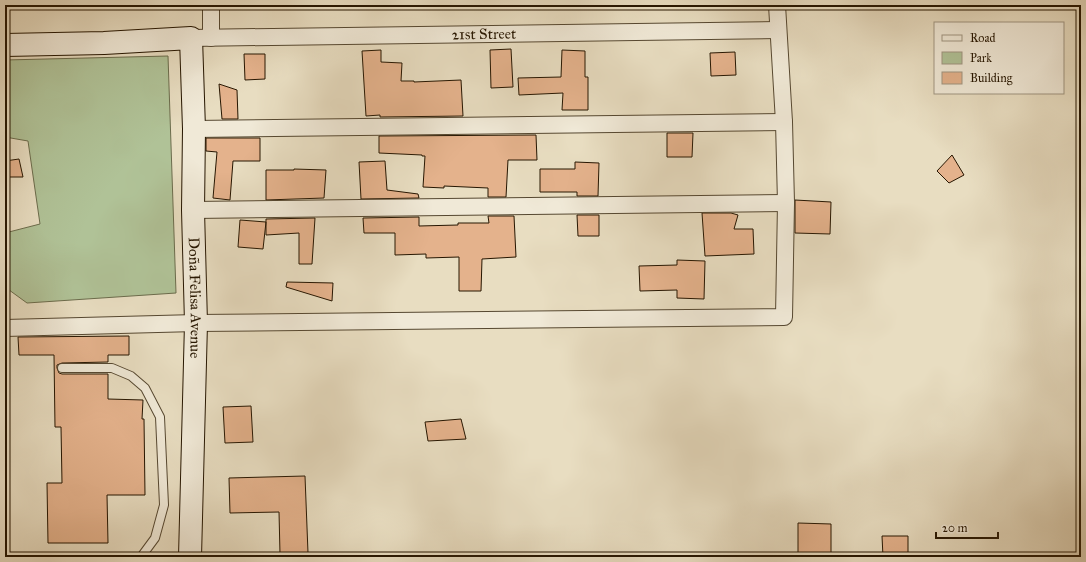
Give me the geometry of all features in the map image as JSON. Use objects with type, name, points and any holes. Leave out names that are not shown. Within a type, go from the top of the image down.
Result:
[{"type":"street","points":[[5,44],[104,43],[201,38],[211,5]]},
{"type":"street","points":[[5,328],[196,323],[784,317],[786,203],[784,122],[777,5]]},
{"type":"street","name":"21st Street","points":[[201,38],[778,30]]},
{"type":"street","name":"Doña Felisa Avenue","points":[[190,557],[196,323],[193,210],[194,129],[201,38]]},
{"type":"street","points":[[194,129],[784,122]]},
{"type":"street","points":[[193,210],[786,203]]},
{"type":"lane","points":[[62,368],[112,368],[131,376],[145,388],[160,417],[164,505],[155,538],[144,556]]},
{"type":"green space","points":[[168,56],[176,293],[27,303],[5,287],[5,233],[40,224],[28,141],[5,137],[5,60]]},
{"type":"building","points":[[511,49],[513,87],[491,88],[490,50]]},
{"type":"building","points":[[381,50],[381,62],[402,63],[401,81],[414,82],[461,80],[463,116],[366,116],[362,51]]},
{"type":"building","points":[[562,50],[585,51],[585,77],[588,77],[588,110],[562,110],[563,93],[519,95],[518,78],[561,77]]},
{"type":"building","points":[[735,52],[736,75],[711,76],[710,53]]},
{"type":"building","points":[[244,54],[265,54],[265,79],[245,80]]},
{"type":"building","points":[[219,84],[237,90],[238,119],[222,119]]},
{"type":"building","points":[[667,133],[693,133],[692,157],[667,157]]},
{"type":"building","points":[[536,135],[537,160],[508,160],[506,197],[488,197],[488,188],[444,186],[444,188],[423,187],[425,156],[379,153],[379,136]]},
{"type":"building","points":[[206,138],[260,138],[260,161],[233,161],[230,200],[213,198],[217,152],[206,151]]},
{"type":"building","points":[[952,155],[964,175],[949,183],[937,171]]},
{"type":"building","points":[[19,159],[23,177],[5,177],[5,161]]},
{"type":"building","points":[[385,161],[387,190],[418,194],[419,198],[361,199],[359,162]]},
{"type":"building","points":[[575,162],[599,163],[598,196],[577,196],[577,192],[540,192],[540,169],[575,169]]},
{"type":"building","points":[[266,170],[326,170],[324,198],[266,200]]},
{"type":"building","points":[[795,200],[831,202],[830,234],[795,233]]},
{"type":"building","points":[[702,213],[731,213],[738,215],[734,229],[753,229],[754,254],[705,256]]},
{"type":"building","points":[[577,215],[599,215],[599,236],[578,236]]},
{"type":"building","points":[[488,216],[514,216],[516,257],[482,259],[481,291],[459,291],[459,257],[426,258],[426,254],[395,255],[395,233],[364,233],[363,218],[419,217],[419,226],[458,225],[458,223],[489,223]]},
{"type":"building","points":[[315,218],[312,264],[299,264],[299,233],[266,235],[266,219]]},
{"type":"building","points":[[240,220],[266,222],[263,249],[238,247]]},
{"type":"building","points":[[677,260],[705,261],[704,299],[677,298],[677,290],[640,291],[639,266],[677,265]]},
{"type":"building","points":[[287,282],[333,283],[332,301],[286,287]]},
{"type":"building","points":[[129,336],[129,355],[108,355],[108,362],[62,363],[57,365],[57,368],[59,373],[62,374],[108,374],[108,399],[143,400],[142,419],[144,419],[145,495],[107,495],[108,543],[48,543],[47,483],[62,483],[61,427],[55,427],[54,355],[19,355],[18,337]]},
{"type":"building","points":[[251,406],[253,442],[225,443],[223,407]]},
{"type":"building","points":[[461,419],[466,439],[428,441],[425,422]]},
{"type":"building","points":[[305,476],[308,553],[280,554],[279,512],[230,513],[229,478]]},
{"type":"building","points":[[798,523],[831,524],[831,557],[798,556]]},
{"type":"building","points":[[882,536],[908,536],[908,557],[883,557]]}]
